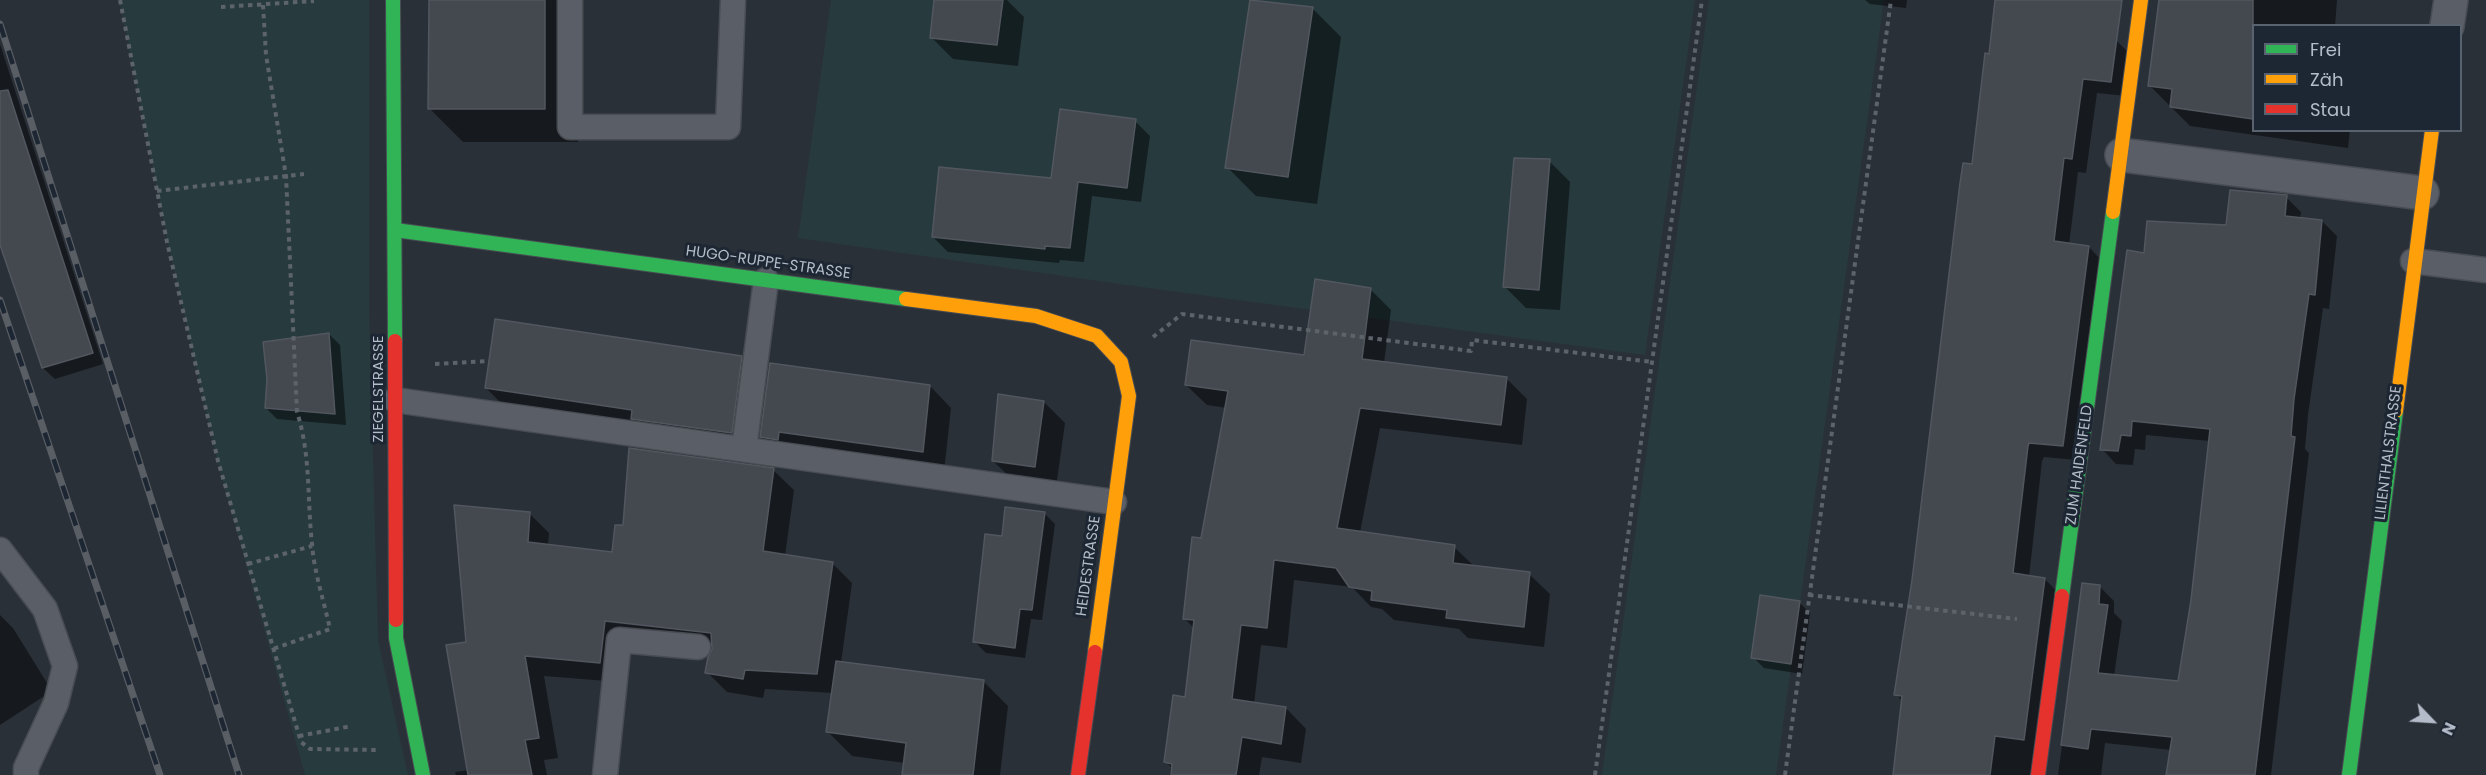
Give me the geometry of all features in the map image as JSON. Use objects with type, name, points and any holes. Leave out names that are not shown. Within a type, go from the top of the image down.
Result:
[{"type":"street","name":"ZIEGELSTRASSE","points":[[393,0],[396,638],[423,775]]},
{"type":"street","name":"ZUM HAIDENFELD","points":[[2038,775],[2141,0]]},
{"type":"street","points":[[2448,24],[2451,0]]},
{"type":"street","name":"LILIENTHALSTRASSE","points":[[2349,775],[2413,261],[2432,132]]},
{"type":"street","points":[[2122,155],[2422,193]]},
{"type":"street","name":"HUGO-RUPPE-STRASSE","points":[[395,230],[1036,316],[1097,336],[1121,362]]},
{"type":"street","name":"HEIDESTRASSE","points":[[1078,775],[1129,396],[1121,362]]},
{"type":"lane","points":[[570,0],[570,127],[728,127],[733,0]]},
{"type":"lane","points":[[2413,261],[2486,270]]},
{"type":"lane","points":[[744,449],[766,279]]},
{"type":"lane","points":[[395,400],[1114,502]]},
{"type":"lane","points":[[0,550],[45,609],[65,666],[56,703],[26,768],[26,775]]},
{"type":"lane","points":[[605,775],[619,640],[698,647]]},
{"type":"path","points":[[120,0],[158,191],[218,461],[301,742],[310,749],[418,751]]},
{"type":"path","points":[[1595,775],[1702,0]]},
{"type":"path","points":[[1785,775],[1891,0]]},
{"type":"path","points":[[221,7],[314,1]]},
{"type":"path","points":[[263,5],[266,55],[286,176],[297,412],[305,435],[308,458],[312,546],[330,629],[273,649]]},
{"type":"path","points":[[158,191],[304,174]]},
{"type":"path","points":[[1121,362],[1182,314],[1471,351],[1472,340],[1652,362]]},
{"type":"path","points":[[396,365],[488,362]]},
{"type":"path","points":[[248,564],[312,546]]},
{"type":"path","points":[[1809,595],[2058,624]]},
{"type":"path","points":[[299,736],[352,726]]},
{"type":"green space","points":[[119,0],[369,0],[369,308],[378,640],[408,775],[305,775],[217,460],[169,248]]},
{"type":"green space","points":[[831,0],[1695,0],[1645,355],[798,238]]},
{"type":"green space","points":[[1709,0],[1884,0],[1776,775],[1602,775]]},
{"type":"building","points":[[429,0],[545,0],[545,109],[428,109]]},
{"type":"building","points":[[934,0],[1003,0],[997,45],[930,38]]},
{"type":"building","points":[[1250,0],[1313,7],[1288,177],[1225,168]]},
{"type":"building","points":[[1995,0],[2122,0],[2111,82],[2083,79],[2072,159],[2064,158],[2054,241],[2089,246],[2063,446],[2029,443],[2028,446],[2013,573],[2045,578],[2024,740],[1995,736],[1990,775],[1893,775],[1902,696],[1894,695],[1912,580],[1960,183],[1963,163],[1972,164],[1985,53],[1989,54]]},
{"type":"building","points":[[2159,0],[2253,0],[2252,119],[2170,107],[2172,89],[2148,86]]},
{"type":"building","points":[[8,90],[93,353],[42,368],[0,245],[0,91]]},
{"type":"building","points":[[1060,109],[1136,119],[1127,188],[1078,182],[1070,248],[1045,246],[1045,249],[932,237],[939,167],[1051,178]]},
{"type":"building","points":[[1514,158],[1550,159],[1539,290],[1503,287]]},
{"type":"building","points":[[2230,190],[2287,195],[2285,216],[2322,220],[2315,295],[2309,294],[2294,399],[2291,436],[2295,437],[2255,775],[2166,775],[2172,737],[2091,729],[2088,749],[2061,745],[2082,583],[2100,585],[2099,604],[2108,605],[2098,673],[2178,681],[2191,600],[2210,429],[2132,421],[2131,436],[2121,435],[2118,451],[2100,450],[2127,250],[2144,253],[2147,221],[2226,225]]},
{"type":"building","points":[[1315,279],[1371,288],[1362,359],[1507,377],[1501,425],[1360,408],[1337,528],[1455,545],[1453,563],[1530,572],[1524,627],[1446,618],[1447,610],[1371,600],[1372,591],[1349,587],[1336,568],[1274,560],[1267,628],[1241,625],[1232,699],[1286,707],[1281,744],[1242,737],[1236,775],[1171,775],[1172,764],[1164,762],[1173,695],[1185,697],[1194,620],[1183,619],[1192,537],[1201,538],[1228,391],[1185,385],[1191,340],[1304,355]]},
{"type":"building","points":[[495,319],[742,356],[732,433],[631,419],[632,410],[485,388]]},
{"type":"building","points":[[329,333],[335,414],[265,408],[267,379],[263,342]]},
{"type":"building","points":[[770,363],[930,385],[923,452],[779,432],[778,440],[760,437]]},
{"type":"building","points":[[998,394],[1044,401],[1035,467],[992,461]]},
{"type":"building","points":[[629,448],[774,468],[763,551],[833,562],[817,674],[745,670],[743,679],[705,673],[712,649],[711,633],[605,621],[600,663],[525,656],[539,738],[525,740],[532,775],[468,775],[446,645],[466,642],[454,505],[530,512],[528,542],[612,552],[615,525],[623,525]]},
{"type":"building","points":[[1005,507],[1045,512],[1032,610],[1020,609],[1015,648],[973,642],[985,534],[1002,536]]},
{"type":"building","points":[[1760,595],[1800,601],[1791,664],[1751,658]]},
{"type":"building","points":[[836,661],[984,680],[973,775],[902,775],[906,743],[826,732]]},
{"type":"railway","points":[[0,24],[239,775]]},
{"type":"railway","points":[[0,300],[160,775]]},
{"type":"traffic: fast","points":[[393,0],[395,341]]},
{"type":"traffic: fast","points":[[2062,596],[2113,212]]},
{"type":"traffic: fast","points":[[395,230],[906,299]]},
{"type":"traffic: fast","points":[[2349,775],[2396,411]]},
{"type":"traffic: fast","points":[[396,620],[396,638],[423,775]]},
{"type":"traffic: slow","points":[[2113,212],[2141,0]]},
{"type":"traffic: slow","points":[[2396,411],[2432,132]]},
{"type":"traffic: slow","points":[[906,299],[1036,316],[1097,336],[1121,362],[1129,396],[1095,652]]},
{"type":"traffic: jam","points":[[395,341],[396,620]]},
{"type":"traffic: jam","points":[[2038,775],[2062,596]]},
{"type":"traffic: jam","points":[[1078,775],[1095,652]]}]
